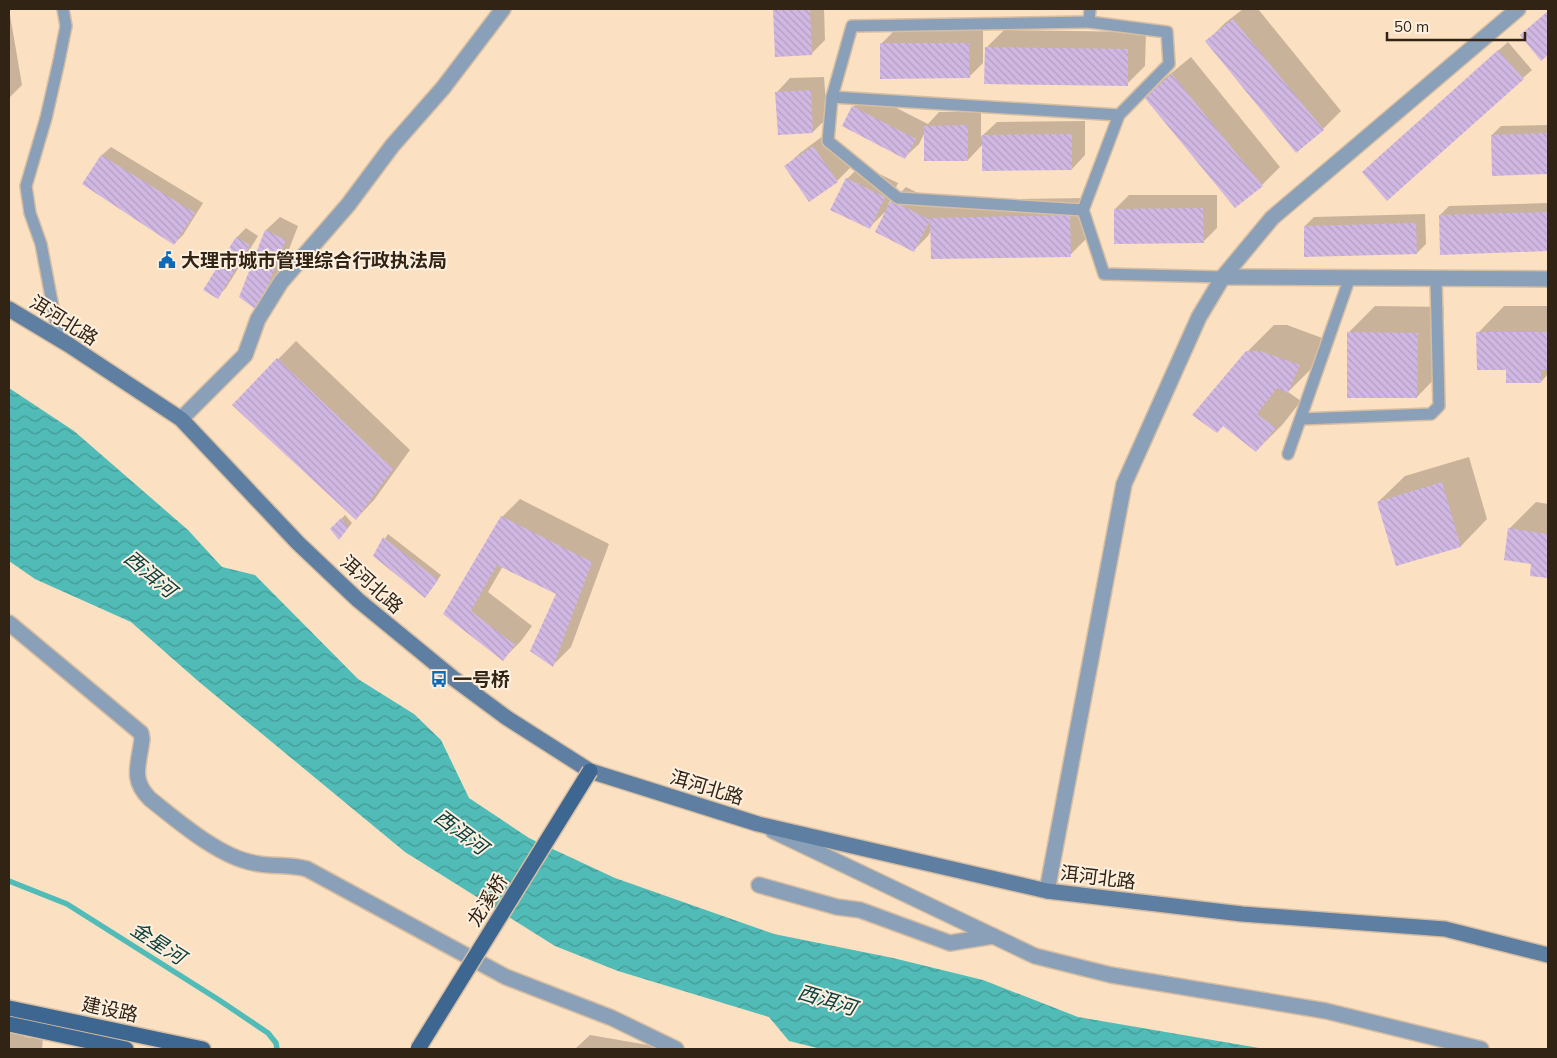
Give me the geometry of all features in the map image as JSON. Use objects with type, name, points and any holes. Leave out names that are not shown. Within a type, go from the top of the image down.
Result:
[{"type":"main road","name":"龙溪桥","points":[[418,1049],[590,771]]},
{"type":"main road","name":"建设路","points":[[9,1008],[203,1049]]},
{"type":"main road","name":"建设路","points":[[9,1024],[126,1049]]},
{"type":"street","points":[[181,419],[245,355],[258,319],[281,282],[348,205],[392,146],[443,88],[503,9]]},
{"type":"street","points":[[1046,891],[1124,484],[1199,317],[1223,278],[1272,218],[1518,9]]},
{"type":"street","points":[[1223,278],[1548,279]]},
{"type":"street","name":"洱河北路","points":[[9,309],[59,339],[181,419],[298,543],[358,600],[453,678],[507,718],[590,771],[758,824],[1046,891],[1242,914],[1445,929],[1548,955]]},
{"type":"street","points":[[9,622],[137,728],[141,733],[142,740],[137,778],[142,790],[150,799],[209,844],[253,864],[295,866],[307,869],[506,977],[612,1018],[676,1049]]},
{"type":"street","points":[[758,824],[1035,956],[1111,975],[1326,1011],[1481,1049]]},
{"type":"street","points":[[759,885],[837,908],[860,910],[950,943],[993,936]]},
{"type":"lane","points":[[59,339],[41,244],[30,213],[26,186],[46,118],[59,61],[66,26],[63,9]]},
{"type":"lane","points":[[1089,22],[1090,9]]},
{"type":"lane","points":[[1084,210],[898,198],[828,141],[832,97],[852,26],[1089,22],[1167,32],[1169,64],[1119,115],[1084,210],[1104,274],[1223,278]]},
{"type":"lane","points":[[832,97],[1119,115]]},
{"type":"lane","points":[[1288,454],[1350,277]]},
{"type":"lane","points":[[1301,419],[1431,414],[1439,406],[1436,278]]},
{"type":"water","name":"西洱河","points":[[9,388],[74,431],[188,530],[222,567],[255,575],[358,679],[414,714],[441,740],[469,798],[529,838],[615,878],[774,934],[893,958],[983,980],[1078,1017],[1265,1049],[821,1049],[789,1041],[769,1017],[618,971],[555,946],[405,852],[198,681],[131,622],[35,579],[9,561]]},
{"type":"building","points":[[773,9],[810,9],[812,55],[775,57]]},
{"type":"building","points":[[1548,11],[1548,55],[1541,61],[1520,35]]},
{"type":"building","points":[[1233,19],[1324,130],[1296,153],[1205,41]]},
{"type":"building","points":[[880,43],[969,43],[970,78],[880,79]]},
{"type":"building","points":[[985,47],[1128,49],[1128,86],[984,84]]},
{"type":"building","points":[[1498,50],[1524,79],[1387,201],[1362,172]]},
{"type":"building","points":[[1172,74],[1263,186],[1235,208],[1144,97]]},
{"type":"building","points":[[811,90],[813,133],[778,135],[775,92]]},
{"type":"building","points":[[852,106],[916,139],[905,159],[842,126]]},
{"type":"building","points":[[968,125],[968,161],[924,161],[924,126]]},
{"type":"building","points":[[1548,133],[1548,174],[1492,176],[1491,135]]},
{"type":"building","points":[[1072,134],[1072,170],[982,171],[982,135]]},
{"type":"building","points":[[813,146],[838,182],[809,202],[784,166]]},
{"type":"building","points":[[101,155],[195,213],[174,245],[82,184]]},
{"type":"building","points":[[846,178],[885,197],[870,229],[830,210]]},
{"type":"building","points":[[891,200],[930,220],[914,252],[875,232]]},
{"type":"building","points":[[1203,208],[1204,243],[1114,244],[1114,209]]},
{"type":"building","points":[[1548,212],[1548,251],[1440,255],[1439,215]]},
{"type":"building","points":[[1070,215],[1071,257],[931,259],[930,218]]},
{"type":"building","points":[[1416,223],[1417,254],[1304,257],[1304,226]]},
{"type":"building","points":[[265,230],[286,240],[258,311],[239,297]]},
{"type":"building","points":[[236,237],[250,245],[218,299],[203,290]]},
{"type":"building","points":[[1347,332],[1418,333],[1417,398],[1347,398]]},
{"type":"building","points":[[1476,332],[1548,332],[1548,370],[1541,370],[1541,383],[1506,383],[1506,370],[1477,370]]},
{"type":"building","points":[[1246,351],[1260,351],[1300,365],[1288,393],[1277,388],[1257,414],[1276,428],[1256,452],[1223,426],[1217,433],[1192,415]]},
{"type":"building","points":[[277,358],[393,469],[356,520],[232,405]]},
{"type":"building","points":[[1442,482],[1461,547],[1396,566],[1377,502]]},
{"type":"building","points":[[501,516],[592,562],[553,667],[530,651],[556,594],[497,565],[471,611],[515,645],[503,661],[443,614]]},
{"type":"building","points":[[341,518],[348,528],[339,540],[330,529]]},
{"type":"building","points":[[1508,528],[1548,534],[1548,578],[1530,576],[1531,564],[1504,560]]},
{"type":"building","points":[[383,537],[438,580],[425,598],[373,556]]},
{"type":"waterway","name":"金星河","points":[[9,881],[67,904],[268,1033],[276,1043],[277,1049]]},
{"type":"place","name":"大理市城市管理综合行政执法局","points":[[167,260]]},
{"type":"place","name":"一号桥","points":[[439,679]]}]
